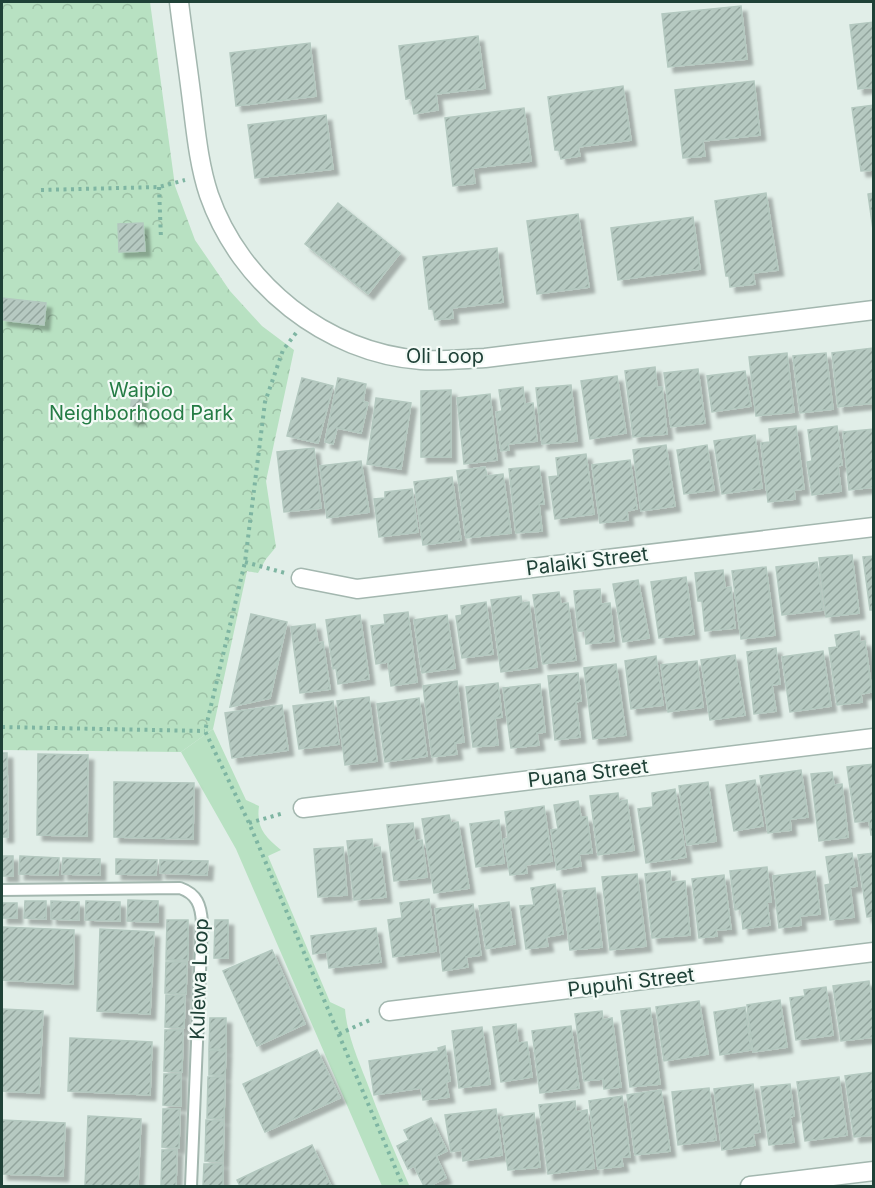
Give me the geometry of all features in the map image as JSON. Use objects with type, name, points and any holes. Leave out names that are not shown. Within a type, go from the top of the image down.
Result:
[{"type":"street","name":"Oli Loop","points":[[179,2],[198,156],[217,214],[243,259],[271,292],[306,320],[361,347],[419,360],[447,360],[497,356],[873,310]]},
{"type":"street","name":"Palaiki Street","points":[[301,578],[357,589],[873,527]]},
{"type":"street","name":"Puana Street","points":[[303,808],[873,738]]},
{"type":"street","name":"Pupuhi Street","points":[[389,1011],[873,952]]},
{"type":"street","points":[[750,1186],[873,1171]]},
{"type":"lane","name":"Kulewa Loop","points":[[2,890],[180,888],[192,892],[201,907],[202,922],[190,1186]]},
{"type":"path","points":[[41,190],[159,187],[204,176]]},
{"type":"path","points":[[159,187],[161,239]]},
{"type":"path","points":[[306,320],[283,350],[265,402],[245,562],[205,731],[249,823],[403,1186]]},
{"type":"path","points":[[245,562],[301,578]]},
{"type":"path","points":[[2,727],[205,731]]},
{"type":"path","points":[[249,823],[303,808]]},
{"type":"path","points":[[339,1034],[389,1011]]},
{"type":"green space","name":"Waipio Neighborhood Park","points":[[2,2],[150,2],[175,186],[195,240],[230,291],[262,326],[294,350],[266,481],[276,547],[258,573],[247,571],[213,729],[181,752],[2,750]]},
{"type":"green space","points":[[213,729],[246,800],[259,806],[260,826],[270,841],[281,850],[268,856],[330,1002],[345,1009],[356,1054],[409,1185],[382,1186],[236,849],[181,752]]},
{"type":"building","points":[[741,6],[747,59],[668,67],[662,14]]},
{"type":"building","points":[[874,22],[874,87],[858,89],[850,25]]},
{"type":"building","points":[[478,36],[485,88],[436,94],[438,110],[414,114],[411,98],[406,99],[399,46]]},
{"type":"building","points":[[310,43],[316,96],[236,106],[230,53]]},
{"type":"building","points":[[754,81],[760,135],[703,141],[705,156],[683,158],[675,90]]},
{"type":"building","points":[[623,86],[631,140],[578,147],[580,156],[561,159],[559,150],[555,150],[548,97]]},
{"type":"building","points":[[874,105],[874,170],[861,171],[852,108]]},
{"type":"building","points":[[524,108],[531,161],[473,168],[475,183],[453,186],[445,118]]},
{"type":"building","points":[[326,115],[333,169],[255,178],[248,125]]},
{"type":"building","points":[[766,193],[778,270],[753,273],[755,284],[730,287],[729,276],[726,276],[715,201]]},
{"type":"building","points":[[874,193],[874,237],[868,194]]},
{"type":"building","points":[[338,203],[400,253],[368,294],[305,244]]},
{"type":"building","points":[[578,214],[589,287],[537,294],[527,221]]},
{"type":"building","points":[[693,217],[700,269],[618,280],[611,228]]},
{"type":"building","points":[[143,223],[145,251],[119,252],[118,224]]},
{"type":"building","points":[[497,248],[503,302],[452,308],[453,318],[435,320],[433,309],[429,309],[423,257]]},
{"type":"building","points":[[2,298],[46,303],[44,325],[2,320]]},
{"type":"building","points":[[873,348],[874,403],[838,407],[832,353]]},
{"type":"building","points":[[787,353],[794,412],[756,416],[749,357]]},
{"type":"building","points":[[826,353],[833,409],[800,413],[793,356]]},
{"type":"building","points":[[655,367],[657,387],[662,387],[667,434],[633,437],[625,371]]},
{"type":"building","points":[[698,369],[705,423],[671,427],[664,373]]},
{"type":"building","points":[[745,371],[751,406],[712,412],[707,376]]},
{"type":"building","points":[[617,376],[626,433],[590,439],[581,381]]},
{"type":"building","points":[[302,378],[333,386],[318,443],[287,436]]},
{"type":"building","points":[[338,378],[366,384],[363,401],[368,403],[361,433],[337,428],[333,444],[325,442]]},
{"type":"building","points":[[571,385],[577,441],[542,444],[536,388]]},
{"type":"building","points":[[523,387],[525,404],[533,403],[537,441],[508,444],[509,450],[501,451],[496,412],[502,411],[499,390]]},
{"type":"building","points":[[451,390],[451,457],[421,457],[421,391]]},
{"type":"building","points":[[490,394],[497,460],[464,464],[457,398]]},
{"type":"building","points":[[132,396],[142,397],[139,420],[129,419]]},
{"type":"building","points":[[376,398],[411,403],[401,469],[367,464]]},
{"type":"building","points":[[796,426],[804,489],[794,490],[795,499],[768,502],[761,443],[770,442],[769,429]]},
{"type":"building","points":[[837,426],[842,465],[838,466],[841,491],[812,495],[807,462],[812,461],[808,430]]},
{"type":"building","points":[[874,429],[874,487],[849,490],[843,432]]},
{"type":"building","points":[[755,435],[762,488],[722,494],[714,441]]},
{"type":"building","points":[[666,445],[675,506],[641,511],[633,450]]},
{"type":"building","points":[[707,445],[714,490],[684,494],[677,450]]},
{"type":"building","points":[[314,448],[321,508],[284,512],[277,452]]},
{"type":"building","points":[[586,454],[594,514],[555,519],[549,477],[558,476],[556,458]]},
{"type":"building","points":[[630,460],[637,509],[627,511],[628,520],[600,523],[592,465]]},
{"type":"building","points":[[361,461],[369,512],[327,518],[320,466]]},
{"type":"building","points":[[539,466],[544,504],[539,504],[542,531],[516,533],[509,469]]},
{"type":"building","points":[[485,467],[487,476],[503,474],[511,533],[466,538],[457,471]]},
{"type":"building","points":[[452,477],[461,540],[423,545],[414,482]]},
{"type":"building","points":[[412,489],[418,532],[379,537],[374,499],[385,498],[385,492]]},
{"type":"building","points":[[852,555],[859,613],[826,617],[819,558]]},
{"type":"building","points":[[874,556],[874,610],[870,610],[863,557]]},
{"type":"building","points":[[817,562],[823,610],[782,615],[776,567]]},
{"type":"building","points":[[766,567],[775,635],[741,639],[732,571]]},
{"type":"building","points":[[723,570],[725,588],[731,587],[735,628],[705,631],[702,601],[698,601],[695,573]]},
{"type":"building","points":[[686,577],[694,634],[659,638],[651,582]]},
{"type":"building","points":[[638,580],[649,638],[623,642],[613,584]]},
{"type":"building","points":[[600,589],[601,604],[610,603],[614,641],[586,644],[585,631],[578,631],[574,591]]},
{"type":"building","points":[[559,592],[561,604],[568,603],[576,660],[543,664],[533,595]]},
{"type":"building","points":[[521,596],[522,603],[529,602],[537,667],[501,672],[491,600]]},
{"type":"building","points":[[486,602],[493,654],[462,658],[456,616],[462,615],[461,606]]},
{"type":"building","points":[[408,612],[417,682],[391,686],[388,662],[376,664],[371,626],[385,624],[384,615]]},
{"type":"building","points":[[251,614],[287,622],[270,698],[230,707]]},
{"type":"building","points":[[360,615],[369,679],[338,684],[336,668],[333,669],[326,620]]},
{"type":"building","points":[[447,615],[455,668],[422,673],[414,620]]},
{"type":"building","points":[[315,624],[318,643],[323,642],[330,689],[300,693],[291,627]]},
{"type":"building","points":[[859,631],[860,642],[865,641],[872,692],[861,694],[862,702],[837,705],[829,648],[837,647],[835,635]]},
{"type":"building","points":[[776,648],[780,684],[772,685],[776,711],[754,714],[747,652]]},
{"type":"building","points":[[823,651],[831,706],[790,712],[782,657]]},
{"type":"building","points":[[735,655],[745,715],[710,720],[701,660]]},
{"type":"building","points":[[656,656],[663,705],[631,709],[625,661]]},
{"type":"building","points":[[697,661],[703,707],[668,712],[661,665]]},
{"type":"building","points":[[616,664],[626,735],[593,739],[584,668]]},
{"type":"building","points":[[578,673],[581,701],[576,702],[580,737],[555,740],[548,676]]},
{"type":"building","points":[[457,681],[464,742],[455,743],[457,754],[432,757],[423,686]]},
{"type":"building","points":[[498,683],[502,717],[495,718],[498,745],[473,747],[466,687]]},
{"type":"building","points":[[540,684],[545,732],[537,733],[539,745],[511,748],[503,688]]},
{"type":"building","points":[[369,697],[377,761],[345,765],[337,701]]},
{"type":"building","points":[[419,698],[427,756],[385,762],[377,704]]},
{"type":"building","points":[[333,701],[339,744],[299,749],[293,706]]},
{"type":"building","points":[[282,705],[288,750],[232,758],[225,713]]},
{"type":"building","points":[[2,753],[7,753],[8,837],[2,837]]},
{"type":"building","points":[[38,754],[88,755],[87,836],[37,835]]},
{"type":"building","points":[[874,764],[874,835],[871,835],[869,821],[855,822],[847,767]]},
{"type":"building","points":[[801,770],[808,817],[790,819],[791,830],[768,833],[760,776]]},
{"type":"building","points":[[832,772],[834,785],[842,784],[848,837],[819,841],[811,774]]},
{"type":"building","points":[[755,780],[763,826],[734,831],[726,785]]},
{"type":"building","points":[[114,782],[194,783],[193,839],[114,837]]},
{"type":"building","points":[[708,782],[716,841],[687,845],[679,786]]},
{"type":"building","points":[[675,789],[686,857],[646,863],[638,809],[653,807],[652,793]]},
{"type":"building","points":[[618,793],[619,801],[627,800],[634,850],[598,855],[590,796]]},
{"type":"building","points":[[578,801],[581,817],[587,817],[592,853],[579,854],[581,866],[557,870],[551,830],[558,829],[554,805]]},
{"type":"building","points":[[544,806],[552,861],[526,865],[527,873],[510,875],[504,839],[508,838],[505,812]]},
{"type":"building","points":[[449,815],[451,823],[458,822],[469,888],[434,893],[422,819]]},
{"type":"building","points":[[499,820],[504,863],[476,867],[470,824]]},
{"type":"building","points":[[413,823],[415,841],[422,840],[427,877],[394,881],[387,825]]},
{"type":"building","points":[[372,839],[373,848],[380,847],[386,897],[354,900],[347,841]]},
{"type":"building","points":[[343,847],[347,895],[318,897],[314,849]]},
{"type":"building","points":[[852,853],[857,886],[850,887],[854,917],[830,920],[825,885],[830,884],[826,857]]},
{"type":"building","points":[[874,853],[874,916],[867,917],[858,855]]},
{"type":"building","points":[[2,856],[13,856],[13,876],[2,876]]},
{"type":"building","points":[[20,856],[59,858],[58,875],[19,874]]},
{"type":"building","points":[[63,858],[100,859],[100,875],[62,874]]},
{"type":"building","points":[[116,859],[157,860],[156,875],[116,874]]},
{"type":"building","points":[[160,860],[208,861],[207,875],[160,873]]},
{"type":"building","points":[[767,867],[771,902],[767,902],[770,925],[743,929],[741,909],[735,910],[730,871]]},
{"type":"building","points":[[670,871],[671,882],[685,881],[690,935],[652,938],[645,874]]},
{"type":"building","points":[[815,871],[820,914],[800,916],[801,925],[779,928],[773,876]]},
{"type":"building","points":[[637,874],[646,946],[610,950],[602,877]]},
{"type":"building","points":[[724,875],[731,929],[716,930],[717,936],[699,938],[692,879]]},
{"type":"building","points":[[555,884],[563,934],[546,937],[548,946],[526,949],[520,906],[534,905],[531,888]]},
{"type":"building","points":[[595,888],[602,947],[570,950],[563,891]]},
{"type":"building","points":[[429,899],[436,951],[393,957],[388,920],[402,918],[400,903]]},
{"type":"building","points":[[128,900],[158,901],[158,922],[127,921]]},
{"type":"building","points":[[25,901],[46,901],[46,919],[24,918]]},
{"type":"building","points":[[51,901],[79,902],[79,920],[51,919]]},
{"type":"building","points":[[86,901],[120,902],[120,921],[85,920]]},
{"type":"building","points":[[509,902],[515,944],[486,949],[479,906]]},
{"type":"building","points":[[2,903],[17,903],[17,918],[2,918]]},
{"type":"building","points":[[473,904],[481,955],[466,957],[468,967],[443,971],[435,909]]},
{"type":"building","points":[[167,920],[188,920],[188,960],[166,960]]},
{"type":"building","points":[[215,920],[228,920],[228,958],[214,958]]},
{"type":"building","points":[[2,927],[74,930],[73,984],[2,980]]},
{"type":"building","points":[[376,928],[381,962],[329,968],[327,952],[313,954],[311,936]]},
{"type":"building","points":[[100,929],[154,932],[150,1014],[97,1011]]},
{"type":"building","points":[[272,950],[305,1024],[257,1046],[223,971]]},
{"type":"building","points":[[166,962],[187,962],[186,994],[165,993]]},
{"type":"building","points":[[869,981],[874,1015],[874,1037],[841,1041],[833,986]]},
{"type":"building","points":[[826,987],[833,1035],[796,1040],[790,998],[805,996],[804,990]]},
{"type":"building","points":[[166,995],[185,996],[184,1028],[165,1027]]},
{"type":"building","points":[[780,1000],[787,1047],[753,1052],[747,1005]]},
{"type":"building","points":[[699,1001],[708,1054],[664,1061],[656,1007]]},
{"type":"building","points":[[745,1007],[751,1050],[720,1055],[714,1012]]},
{"type":"building","points":[[650,1008],[660,1084],[630,1087],[621,1011]]},
{"type":"building","points":[[2,1009],[43,1011],[39,1093],[2,1091]]},
{"type":"building","points":[[602,1011],[603,1020],[612,1018],[621,1087],[604,1089],[603,1079],[584,1081],[575,1014]]},
{"type":"building","points":[[210,1018],[226,1018],[226,1049],[209,1049]]},
{"type":"building","points":[[516,1024],[518,1043],[527,1042],[532,1077],[501,1082],[493,1027]]},
{"type":"building","points":[[571,1026],[579,1088],[540,1093],[532,1031]]},
{"type":"building","points":[[482,1027],[490,1084],[459,1088],[452,1031]]},
{"type":"building","points":[[165,1030],[183,1030],[182,1072],[164,1071]]},
{"type":"building","points":[[70,1038],[152,1042],[150,1095],[68,1091]]},
{"type":"building","points":[[445,1046],[450,1081],[446,1082],[449,1097],[423,1100],[421,1088],[374,1095],[369,1061],[439,1051],[438,1048]]},
{"type":"building","points":[[209,1050],[226,1051],[225,1075],[209,1075]]},
{"type":"building","points":[[317,1050],[340,1098],[265,1132],[243,1084]]},
{"type":"building","points":[[874,1072],[874,1135],[854,1137],[845,1076]]},
{"type":"building","points":[[164,1074],[181,1074],[181,1106],[163,1105]]},
{"type":"building","points":[[208,1077],[225,1077],[224,1119],[207,1118]]},
{"type":"building","points":[[839,1077],[847,1135],[805,1141],[797,1082]]},
{"type":"building","points":[[753,1084],[760,1132],[753,1133],[755,1145],[722,1150],[714,1089]]},
{"type":"building","points":[[790,1084],[794,1116],[790,1117],[794,1142],[769,1145],[761,1087]]},
{"type":"building","points":[[709,1088],[716,1140],[678,1145],[672,1092]]},
{"type":"building","points":[[661,1090],[670,1151],[635,1155],[627,1095]]},
{"type":"building","points":[[622,1096],[630,1157],[621,1157],[623,1166],[598,1169],[589,1101]]},
{"type":"building","points":[[575,1101],[576,1112],[587,1110],[594,1168],[548,1174],[539,1105]]},
{"type":"building","points":[[163,1109],[180,1109],[179,1148],[162,1147]]},
{"type":"building","points":[[496,1109],[502,1155],[463,1161],[462,1150],[451,1152],[445,1115]]},
{"type":"building","points":[[534,1113],[540,1167],[508,1170],[501,1117]]},
{"type":"building","points":[[88,1116],[141,1119],[138,1186],[85,1186]]},
{"type":"building","points":[[431,1118],[447,1151],[436,1156],[446,1178],[424,1186],[414,1166],[408,1169],[397,1146],[409,1140],[404,1130]]},
{"type":"building","points":[[2,1120],[65,1123],[63,1176],[2,1174]]},
{"type":"building","points":[[206,1120],[224,1121],[223,1162],[205,1161]]},
{"type":"building","points":[[312,1145],[331,1186],[240,1186],[237,1180]]},
{"type":"building","points":[[162,1150],[177,1150],[176,1186],[161,1186]]},
{"type":"building","points":[[204,1164],[223,1164],[223,1186],[203,1186]]}]
